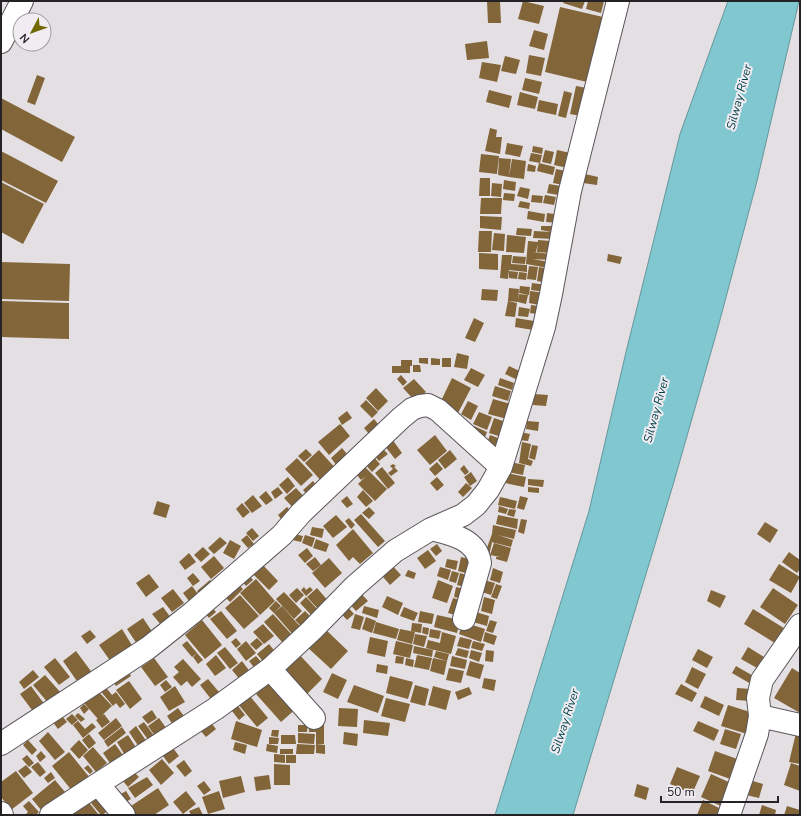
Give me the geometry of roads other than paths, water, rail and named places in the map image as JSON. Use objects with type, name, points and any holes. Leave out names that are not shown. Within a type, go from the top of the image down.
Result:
[{"type":"street","points":[[1,42],[22,1]]},
{"type":"street","points":[[51,815],[203,717],[270,670],[355,586],[395,551],[431,529],[462,515],[476,505],[488,490],[501,467],[544,327],[570,191],[618,1]]},
{"type":"street","points":[[1,744],[148,648],[192,613],[282,535],[301,513],[353,462],[412,409],[428,405],[438,410],[501,467]]},
{"type":"street","points":[[431,529],[453,534],[474,548],[479,555],[480,562],[464,619]]},
{"type":"street","points":[[728,815],[757,734],[760,716],[758,698],[762,680],[800,625]]},
{"type":"street","points":[[270,670],[314,718]]},
{"type":"street","points":[[760,716],[800,725]]},
{"type":"street","points":[[98,784],[124,815]]},
{"type":"water","name":"Silway River","points":[[728,1],[799,1],[757,181],[717,331],[673,485],[573,815],[495,815],[589,511],[626,352],[680,134]]}]
